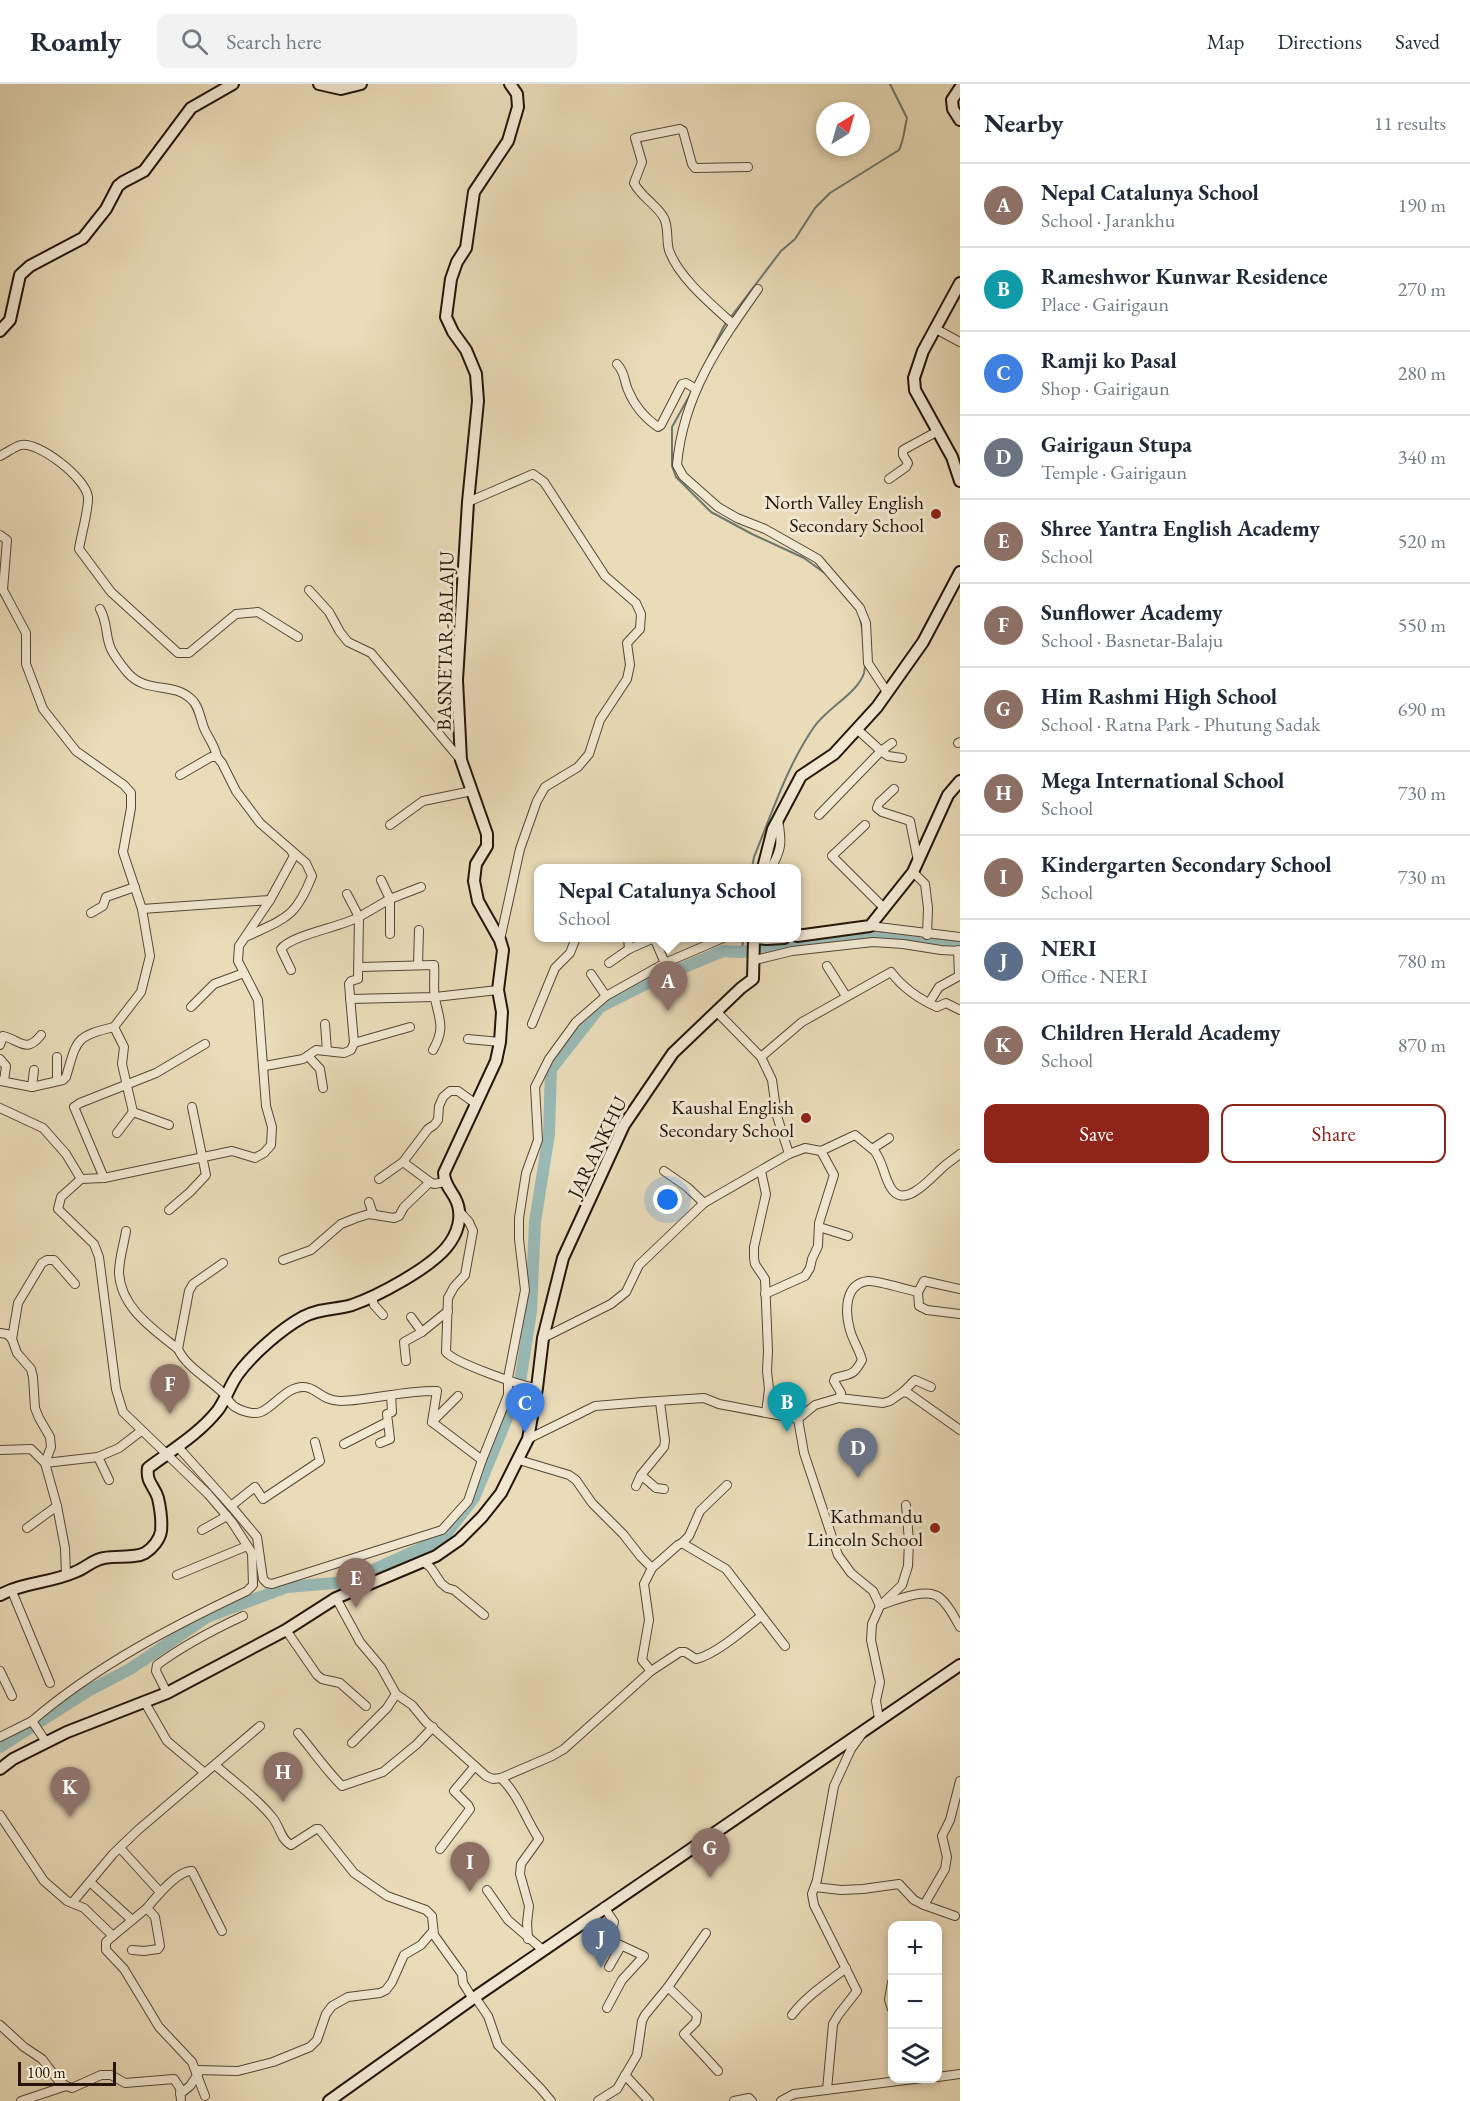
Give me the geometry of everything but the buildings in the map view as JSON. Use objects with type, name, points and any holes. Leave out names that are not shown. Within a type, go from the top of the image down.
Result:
[{"type":"street","points":[[0,331],[10,320],[20,275],[30,266],[83,238],[106,209],[118,186],[144,171],[191,108],[234,84]]},
{"type":"street","points":[[319,84],[341,89],[361,84]]},
{"type":"street","name":"BASNETAR-BALAJU","points":[[445,1182],[445,1168],[496,1061],[502,1012],[498,990],[503,950],[500,940],[478,901],[474,881],[476,864],[487,846],[487,834],[461,760],[458,680],[468,502],[478,401],[476,374],[466,350],[446,317],[451,279],[457,262],[466,248],[474,192],[508,141],[518,107],[518,94],[510,84]]},
{"type":"street","points":[[960,88],[952,100],[960,120]]},
{"type":"street","points":[[733,324],[681,272],[669,250],[663,216],[634,183],[642,162],[635,138],[680,129],[683,131],[695,168],[748,167]]},
{"type":"street","points":[[960,283],[957,294],[923,351],[914,378],[915,390],[952,457],[960,481]]},
{"type":"street","points":[[758,289],[720,341],[696,389],[689,407],[677,465],[691,484],[718,507],[737,518],[765,529],[818,559],[860,609],[866,623],[868,663],[887,692]]},
{"type":"street","points":[[936,329],[960,342]]},
{"type":"street","points":[[617,364],[624,372],[628,390],[645,417],[658,427],[682,384],[686,383],[696,389]]},
{"type":"street","points":[[889,479],[908,463],[903,450],[938,430]]},
{"type":"street","points":[[0,456],[21,445],[31,446],[69,468],[82,482],[88,498],[79,549],[111,592],[178,653],[189,653],[236,614],[258,612],[298,638]]},
{"type":"street","points":[[468,502],[533,474],[544,482],[605,576],[636,603],[641,614],[640,629],[627,643],[630,665],[627,679],[600,720],[589,754],[578,767],[545,787],[537,801],[520,849],[500,940]]},
{"type":"street","points":[[0,535],[7,540],[3,590],[26,633],[26,664],[43,710],[76,751],[124,785],[131,793],[131,808],[123,852],[142,909],[150,956],[141,992],[114,1027],[87,1033],[75,1045],[66,1077],[63,1080],[32,1087],[2,1081],[6,1066],[0,1059]]},
{"type":"street","points":[[764,864],[773,829],[801,776],[834,754],[858,730],[924,642],[960,572]]},
{"type":"street","points":[[309,590],[329,612],[348,642],[371,653],[461,760]]},
{"type":"street","points":[[100,609],[105,617],[111,648],[127,673],[141,684],[178,692],[190,698],[198,708],[217,757],[236,791],[260,823],[306,863],[312,876],[297,908],[281,921],[247,937]]},
{"type":"street","points":[[858,730],[888,756],[902,758]]},
{"type":"street","points":[[819,815],[881,751],[892,743]]},
{"type":"street","points":[[180,775],[212,757],[217,757]]},
{"type":"street","points":[[870,926],[913,872],[948,795],[960,781]]},
{"type":"street","points":[[894,789],[879,803],[877,808],[882,812],[910,821],[918,861]]},
{"type":"street","points":[[390,825],[423,801],[472,791]]},
{"type":"street","points":[[773,864],[782,841],[778,820]]},
{"type":"street","points":[[865,825],[832,856],[884,908]]},
{"type":"street","points":[[291,850],[294,856],[270,900],[239,946],[238,961],[258,1000],[265,1066],[266,1106],[272,1127],[271,1145],[255,1158],[232,1151],[104,1178],[81,1179],[61,1197],[58,1209],[94,1244],[99,1257],[116,1389],[123,1412],[232,1518],[256,1537],[263,1579],[267,1583],[272,1584],[302,1576],[442,1530],[468,1500],[508,1395],[511,1380],[525,1290],[519,1218],[526,1173],[538,1140],[535,1087],[549,1059],[576,1022],[606,996],[706,942]]},
{"type":"street","points":[[913,872],[925,884],[928,908],[927,934]]},
{"type":"street","points":[[381,880],[390,899],[390,934]]},
{"type":"street","points":[[91,913],[103,906],[106,897],[135,887]]},
{"type":"street","points":[[291,970],[281,949],[283,946],[296,939],[348,923],[390,899],[421,887]]},
{"type":"street","points":[[265,1066],[308,1056],[316,1050],[344,1053],[351,1050],[354,1043],[349,984],[358,979],[360,967],[359,917],[347,894]]},
{"type":"street","points":[[142,909],[270,900]]},
{"type":"street","points":[[801,935],[870,926],[960,937]]},
{"type":"street","points":[[418,965],[419,930]]},
{"type":"street","points":[[532,1024],[551,975],[570,953],[574,942]]},
{"type":"street","points":[[628,942],[629,949]]},
{"type":"street","points":[[609,963],[629,949],[645,942]]},
{"type":"street","points":[[656,942],[665,963]]},
{"type":"street","points":[[754,942],[755,960],[792,951],[873,942],[959,950],[959,976],[939,987],[929,1003]]},
{"type":"street","name":"JARANKHU","points":[[0,1768],[46,1742],[167,1693],[286,1630],[336,1598],[436,1557],[459,1540],[482,1517],[501,1493],[528,1439],[543,1338],[563,1258],[624,1125],[673,1053],[753,979],[755,960]]},
{"type":"street","points":[[360,967],[434,964],[435,997],[442,1022],[439,1039],[433,1050]]},
{"type":"street","points":[[827,966],[846,996]]},
{"type":"street","points":[[762,1056],[802,1022],[891,972],[899,983],[929,1003],[937,1007],[946,1003],[960,1010]]},
{"type":"street","points":[[191,1007],[214,984],[244,973]]},
{"type":"street","points":[[591,974],[606,996]]},
{"type":"street","points":[[350,999],[435,997],[498,990]]},
{"type":"street","points":[[716,1011],[762,1056],[772,1080],[777,1116],[789,1154]]},
{"type":"street","points":[[325,1023],[327,1051]]},
{"type":"street","points":[[114,1027],[124,1047],[122,1064],[133,1112],[117,1133]]},
{"type":"street","points":[[354,1043],[410,1027]]},
{"type":"street","points":[[0,1045],[3,1036],[26,1046],[31,1045],[41,1035]]},
{"type":"street","points":[[468,1039],[500,1041]]},
{"type":"street","points":[[104,1178],[74,1107],[156,1073],[205,1044]]},
{"type":"street","points":[[308,1056],[320,1069],[323,1088]]},
{"type":"street","points":[[57,1057],[57,1080]]},
{"type":"street","points":[[32,1087],[34,1070]]},
{"type":"street","points":[[379,1179],[403,1162],[428,1129],[438,1120],[439,1106],[443,1097],[450,1091],[458,1091],[476,1104]]},
{"type":"street","points":[[170,1210],[206,1175],[192,1107]]},
{"type":"street","points":[[0,1108],[43,1128],[66,1154],[81,1179]]},
{"type":"street","points":[[133,1112],[169,1125]]},
{"type":"street","points":[[543,1338],[621,1297],[629,1287],[639,1265],[704,1203],[789,1154],[805,1148],[821,1151],[855,1135],[873,1149],[879,1157],[891,1188],[903,1196],[925,1186],[960,1154]]},
{"type":"street","points":[[873,1149],[889,1138]]},
{"type":"street","points":[[765,1294],[805,1276],[810,1268],[818,1246],[819,1227],[834,1175],[821,1151]]},
{"type":"street","points":[[403,1162],[430,1182],[435,1184],[445,1182],[460,1212],[473,1231],[465,1275],[448,1298],[446,1347],[448,1355],[525,1387],[537,1388]]},
{"type":"street","points":[[664,1171],[687,1187],[704,1203]]},
{"type":"street","points":[[761,1171],[766,1194],[754,1247],[754,1258],[755,1264],[765,1279],[769,1389],[766,1413]]},
{"type":"street","points":[[283,1260],[312,1250],[341,1224],[363,1216],[394,1218],[399,1216],[404,1207],[430,1182]]},
{"type":"street","points":[[369,1202],[374,1215]]},
{"type":"street","points":[[50,1683],[3,1593],[78,1571],[88,1563],[104,1558],[143,1554],[158,1541],[161,1532],[157,1497],[147,1478],[148,1468],[178,1447],[217,1410],[238,1374],[278,1334],[292,1323],[315,1311],[351,1305],[372,1297],[432,1261],[446,1247],[457,1228],[460,1212]]},
{"type":"street","points":[[819,1227],[848,1236]]},
{"type":"street","points":[[126,1231],[119,1272],[122,1288],[132,1309],[146,1324],[178,1348],[186,1362],[226,1396],[234,1407],[252,1413],[261,1412],[297,1387],[306,1386],[328,1400],[341,1401],[419,1391],[437,1391],[432,1422]]},
{"type":"street","points":[[12,1339],[18,1303],[42,1263],[54,1260],[75,1284]]},
{"type":"street","points":[[178,1348],[189,1291],[193,1284],[223,1263]]},
{"type":"street","points":[[839,1398],[841,1394],[834,1381],[835,1378],[849,1376],[862,1360],[850,1331],[846,1302],[855,1286],[869,1281],[918,1292]]},
{"type":"street","points":[[960,1289],[924,1281],[918,1292],[919,1306],[927,1310],[960,1314]]},
{"type":"street","points":[[372,1297],[374,1305],[383,1315]]},
{"type":"street","points":[[406,1361],[404,1342],[422,1332],[448,1311]]},
{"type":"street","points":[[411,1317],[422,1332]]},
{"type":"street","points":[[0,1333],[7,1334],[12,1339],[33,1377],[36,1408],[50,1437],[51,1447],[45,1463]]},
{"type":"street","points":[[798,1419],[815,1405],[839,1398],[883,1403],[890,1401],[915,1380],[931,1388]]},
{"type":"street","points":[[903,1392],[924,1402],[960,1430]]},
{"type":"street","points":[[380,1443],[390,1439],[387,1414],[392,1412],[391,1395]]},
{"type":"street","points":[[432,1422],[458,1396]]},
{"type":"street","points":[[528,1439],[595,1406],[660,1401],[704,1398],[719,1404],[798,1419]]},
{"type":"street","points":[[636,1486],[641,1475],[664,1447],[660,1401]]},
{"type":"street","points":[[798,1419],[804,1453],[838,1555],[851,1573],[873,1591],[880,1606]]},
{"type":"street","points":[[344,1444],[387,1422]]},
{"type":"street","points":[[432,1422],[482,1460]]},
{"type":"street","points":[[45,1463],[98,1457],[119,1448],[141,1431]]},
{"type":"street","points":[[231,1506],[255,1487],[263,1499],[320,1461],[315,1442]]},
{"type":"street","points":[[0,1737],[32,1722],[64,1694],[147,1641],[254,1585],[252,1553],[232,1518],[231,1506],[178,1447]]},
{"type":"street","points":[[0,1450],[31,1449],[45,1463],[57,1506],[65,1548],[66,1575]]},
{"type":"street","points":[[98,1457],[109,1479]]},
{"type":"street","points":[[519,1460],[569,1474],[592,1503],[652,1568]]},
{"type":"street","points":[[641,1475],[656,1488],[664,1489]]},
{"type":"street","points":[[651,1671],[642,1660],[649,1620],[644,1584],[652,1568],[689,1536],[700,1511],[727,1485]]},
{"type":"street","points":[[879,1719],[876,1701],[879,1682],[871,1640],[872,1624],[880,1606],[902,1585],[908,1566],[909,1541],[906,1505]]},
{"type":"street","points":[[27,1528],[57,1506]]},
{"type":"street","points":[[202,1530],[232,1518]]},
{"type":"street","points":[[682,1543],[726,1569],[784,1646]]},
{"type":"street","points":[[177,1575],[247,1546]]},
{"type":"street","points":[[424,1562],[441,1583],[454,1590],[484,1615]]},
{"type":"street","points":[[880,1606],[900,1598],[930,1593],[939,1596],[960,1627]]},
{"type":"street","points":[[336,1598],[360,1642],[381,1667],[396,1694],[412,1705],[486,1776],[493,1779],[501,1778],[564,1749],[651,1671],[680,1652],[696,1659],[703,1657],[734,1638],[761,1617]]},
{"type":"street","points":[[167,1693],[156,1671],[156,1666],[175,1652],[243,1616]]},
{"type":"street","points":[[286,1630],[317,1675],[322,1679],[340,1683],[366,1706]]},
{"type":"street","points":[[329,2101],[604,1907],[960,1665]]},
{"type":"street","points":[[0,1671],[12,1696]]},
{"type":"street","points":[[352,1743],[387,1708],[396,1694]]},
{"type":"street","points":[[144,1701],[167,1741],[205,1773]]},
{"type":"street","points":[[32,1722],[46,1742]]},
{"type":"street","points":[[72,1903],[138,1830],[260,1726]]},
{"type":"street","points":[[298,1733],[324,1768],[333,1774],[340,1785],[344,1786],[383,1772],[417,1744],[433,1727]]},
{"type":"street","points":[[827,2090],[833,2024],[857,1991],[812,1900],[812,1894],[834,1786],[851,1749],[868,1727]]},
{"type":"street","points":[[215,1765],[241,1786],[274,1819],[286,1842],[291,1845],[319,1829],[354,1873],[387,1896],[426,1910],[432,1916],[433,1931],[462,1974],[463,1983],[488,2016],[498,2045],[551,2101]]},
{"type":"street","points":[[440,1849],[470,1809],[454,1791],[475,1766]]},
{"type":"street","points":[[501,1778],[516,1794],[539,1839],[521,1864],[520,1874],[529,1906],[528,1940]]},
{"type":"street","points":[[924,1905],[945,1869],[947,1857],[942,1836],[950,1820],[960,1781]]},
{"type":"street","points":[[0,1815],[4,1828],[44,1881],[67,1901],[84,1908],[113,1936]]},
{"type":"street","points":[[120,1848],[160,1892]]},
{"type":"street","points":[[205,2096],[197,2072],[183,2051],[159,2027],[124,1969],[106,1950],[106,1942],[147,1908],[160,1892],[185,1871],[192,1870],[222,1931]]},
{"type":"street","points":[[90,1881],[132,1920]]},
{"type":"street","points":[[815,1887],[841,1890],[899,1884],[914,1900],[955,1916]]},
{"type":"street","points":[[487,1890],[508,1920],[528,1940],[543,1950]]},
{"type":"street","points":[[604,1907],[614,1922],[611,1935],[614,1942],[644,1956],[622,1980],[607,2008]]},
{"type":"street","points":[[132,1950],[154,1950],[160,1946],[155,1917],[147,1908]]},
{"type":"street","points":[[197,2072],[238,2071],[273,2062],[310,2047],[317,2040],[326,2014],[332,2006],[348,1997],[380,1993],[386,1990],[404,1955],[422,1946],[433,1931]]},
{"type":"street","points":[[598,2101],[617,2089],[639,2052],[642,2021],[706,1933]]},
{"type":"street","points":[[609,1967],[621,1946]]},
{"type":"street","points":[[792,2015],[800,2004],[846,1968]]},
{"type":"street","points":[[668,1988],[698,2015],[696,2022],[684,2034],[718,2071]]},
{"type":"street","points":[[0,2025],[24,2047],[42,2058],[58,2080],[66,2086],[72,2088],[101,2074],[111,2075],[125,2083],[174,2079],[178,2082],[181,2097]]},
{"type":"street","points":[[181,2097],[197,2072]]},
{"type":"street","points":[[942,2076],[960,2074]]},
{"type":"street","points":[[625,2076],[649,2101]]},
{"type":"street","points":[[781,2101],[794,2094],[888,2083]]},
{"type":"street","points":[[21,2101],[66,2086]]},
{"type":"street","points":[[734,2101],[749,2098],[752,2101]]},
{"type":"waterway","points":[[709,356],[724,326],[781,251],[795,239],[815,208],[830,193],[899,150],[907,118],[890,84]]},
{"type":"waterway","points":[[692,391],[672,427],[672,466],[676,477],[711,512],[804,558],[826,574]]},
{"type":"waterway","points":[[753,864],[781,790],[804,742],[820,720],[861,680],[865,668],[865,653],[860,618]]},
{"type":"waterway","points":[[0,1747],[88,1691],[130,1669],[207,1617],[287,1587],[346,1582],[442,1539],[474,1498],[519,1389],[531,1311],[535,1222],[549,1134],[551,1069],[600,1007],[656,979],[723,951],[742,952],[873,934],[960,942]]},
{"type":"waterway","points":[[742,952],[743,942]]},
{"type":"place","name":"North Valley English Secondary School","points":[[936,514]]},
{"type":"place","name":"Nepal Catalunya School","points":[[668,1011]]},
{"type":"place","name":"Kaushal English Secondary School","points":[[806,1118]]},
{"type":"place","name":"Sunflower Academy","points":[[170,1414]]},
{"type":"place","name":"Rameshwor Kunwar Residence","points":[[787,1432]]},
{"type":"place","name":"Ramji ko Pasal","points":[[525,1433]]},
{"type":"place","name":"Gairigaun Stupa","points":[[858,1478]]},
{"type":"place","name":"Kathmandu Lincoln School","points":[[935,1528]]},
{"type":"place","name":"Shree Yantra English Academy","points":[[356,1608]]},
{"type":"place","name":"Mega International School","points":[[283,1802]]},
{"type":"place","name":"Children Herald Academy","points":[[70,1817]]},
{"type":"place","name":"Him Rashmi High School","points":[[710,1878]]},
{"type":"place","name":"Kindergarten Secondary School","points":[[470,1892]]},
{"type":"place","name":"NERI","points":[[601,1968]]}]
